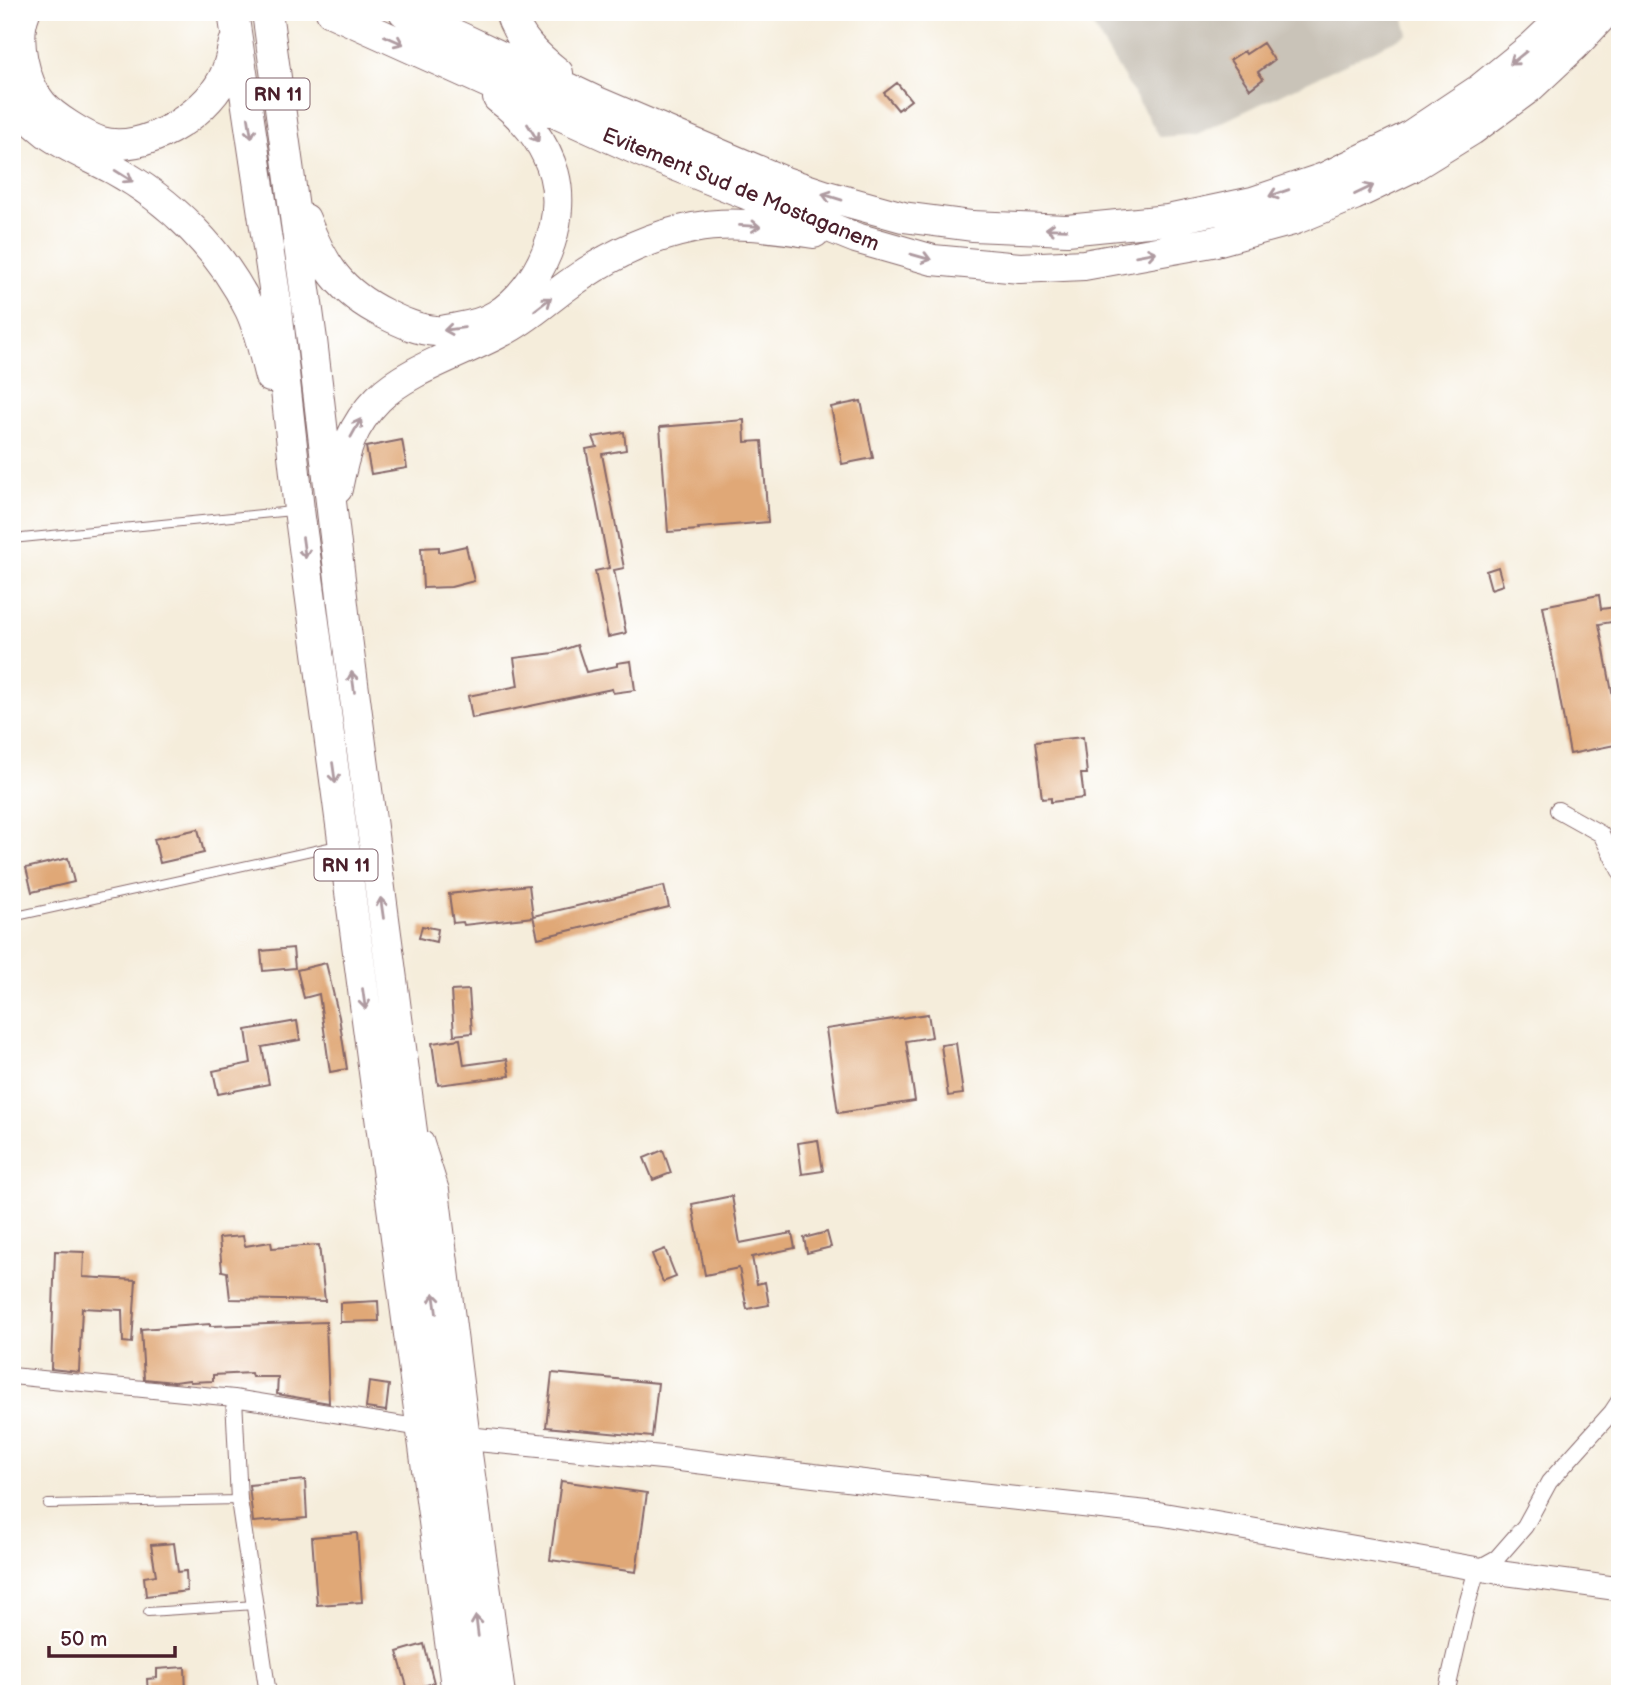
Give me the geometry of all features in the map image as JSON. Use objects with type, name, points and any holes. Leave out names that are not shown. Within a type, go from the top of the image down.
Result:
[{"type":"highway","points":[[25,12],[20,47],[27,77],[42,104],[69,126],[101,142],[129,144],[161,133],[190,116],[209,100],[224,78],[235,24]]},
{"type":"highway","name":"RN 11","points":[[267,12],[312,340],[332,517],[486,1694]]},
{"type":"highway","name":"Evitement Sud de Mostaganem","points":[[331,12],[642,152],[856,238],[933,260],[1020,268],[1084,265],[1212,242],[1293,220],[1354,195],[1412,167],[1472,131],[1530,88],[1606,12]]},
{"type":"highway","name":"Evitement Sud de Mostaganem","points":[[404,12],[595,101],[786,182],[827,196],[903,217],[972,226],[1067,230],[1168,220],[1253,202],[1324,178],[1408,137],[1480,89],[1533,46],[1569,12]]},
{"type":"highway","points":[[510,12],[522,38],[537,56],[595,101]]},
{"type":"highway","name":"RN 11","points":[[235,24],[277,308],[298,500],[457,1694]]},
{"type":"highway","points":[[289,176],[311,233],[328,267],[345,288],[370,307],[404,324],[436,331],[467,327],[497,315],[520,295],[542,264],[554,230],[557,201],[554,175],[545,153],[528,125],[464,72]]},
{"type":"highway","points":[[12,93],[21,109],[41,130],[114,169],[169,208],[199,236],[228,271],[250,310],[262,344],[298,500]]},
{"type":"highway","points":[[332,517],[348,441],[360,419],[379,397],[433,364],[506,330],[614,256],[668,235],[692,228],[719,225],[779,228],[856,238]]},
{"type":"main road","points":[[472,1439],[667,1458],[1161,1514],[1477,1569],[1620,1589]]},
{"type":"street","points":[[1558,810],[1601,834],[1620,871]]},
{"type":"street","points":[[406,1083],[441,1190],[507,1694]]},
{"type":"street","points":[[12,1376],[234,1398],[422,1428]]},
{"type":"street","points":[[234,1398],[239,1500],[268,1694]]},
{"type":"street","points":[[1446,1694],[1477,1569],[1497,1558],[1525,1526],[1549,1482],[1620,1400]]},
{"type":"lane","points":[[12,539],[298,500]]},
{"type":"lane","points":[[12,917],[343,844]]},
{"type":"lane","points":[[48,1504],[239,1500]]},
{"type":"lane","points":[[148,1612],[255,1605]]},
{"type":"shaded area","points":[[1084,12],[1402,12],[1408,34],[1197,134],[1160,137]]},
{"type":"building","points":[[1263,43],[1274,60],[1258,72],[1263,79],[1250,89],[1230,60]]},
{"type":"building","points":[[897,83],[911,100],[898,110],[884,93]]},
{"type":"building","points":[[861,401],[873,458],[842,464],[831,407]]},
{"type":"building","points":[[744,420],[745,442],[762,441],[768,522],[668,532],[660,427]]},
{"type":"building","points":[[624,432],[626,450],[602,454],[624,568],[614,570],[626,633],[608,637],[595,571],[609,568],[586,449],[597,447],[593,437]]},
{"type":"building","points":[[402,440],[407,468],[371,474],[366,447]]},
{"type":"building","points":[[466,546],[474,581],[451,587],[423,588],[421,548],[439,547],[439,552]]},
{"type":"building","points":[[1498,567],[1503,585],[1491,589],[1486,571]]},
{"type":"building","points":[[1599,595],[1601,609],[1615,607],[1618,621],[1599,624],[1620,744],[1570,754],[1543,606]]},
{"type":"building","points":[[577,645],[586,672],[631,661],[635,690],[613,693],[612,689],[472,718],[468,696],[518,686],[514,658],[554,653]]},
{"type":"building","points":[[1083,737],[1087,774],[1081,774],[1084,798],[1051,802],[1051,798],[1042,799],[1035,742]]},
{"type":"building","points":[[198,829],[204,853],[160,863],[154,839]]},
{"type":"building","points":[[68,858],[74,882],[32,892],[26,868]]},
{"type":"building","points":[[529,885],[533,917],[464,925],[463,922],[453,923],[449,894]]},
{"type":"building","points":[[664,886],[669,907],[538,938],[533,916]]},
{"type":"building","points":[[422,926],[438,929],[436,942],[419,938]]},
{"type":"building","points":[[293,948],[295,968],[263,971],[261,951]]},
{"type":"building","points":[[326,963],[339,1017],[347,1069],[330,1072],[319,994],[304,998],[297,970]]},
{"type":"building","points":[[469,990],[472,1033],[454,1035],[451,991]]},
{"type":"building","points":[[928,1014],[932,1037],[906,1041],[915,1101],[838,1113],[826,1029]]},
{"type":"building","points":[[297,1021],[300,1040],[262,1047],[269,1084],[218,1094],[213,1071],[251,1063],[246,1030]]},
{"type":"building","points":[[460,1039],[464,1065],[507,1059],[510,1076],[438,1085],[432,1043]]},
{"type":"building","points":[[956,1043],[963,1094],[948,1096],[941,1045]]},
{"type":"building","points":[[818,1140],[823,1171],[802,1174],[798,1143]]},
{"type":"building","points":[[663,1150],[671,1173],[653,1180],[644,1158]]},
{"type":"building","points":[[732,1196],[740,1243],[792,1233],[795,1248],[752,1257],[757,1284],[765,1282],[769,1305],[747,1309],[739,1268],[705,1275],[692,1204]]},
{"type":"building","points":[[827,1232],[831,1247],[807,1253],[804,1238]]},
{"type":"building","points":[[243,1236],[245,1246],[271,1242],[272,1248],[319,1245],[325,1301],[230,1299],[227,1272],[222,1271],[219,1238]]},
{"type":"building","points":[[665,1249],[676,1277],[663,1282],[652,1254]]},
{"type":"building","points":[[55,1251],[84,1252],[83,1277],[136,1280],[132,1343],[123,1342],[122,1310],[82,1308],[79,1372],[51,1369]]},
{"type":"building","points":[[378,1301],[379,1321],[340,1322],[340,1303]]},
{"type":"building","points":[[326,1322],[329,1403],[277,1394],[278,1377],[252,1377],[251,1373],[213,1375],[213,1381],[174,1382],[144,1379],[141,1329],[210,1324]]},
{"type":"building","points":[[552,1373],[658,1383],[652,1437],[546,1427]]},
{"type":"building","points":[[369,1382],[389,1385],[386,1411],[366,1408]]},
{"type":"building","points":[[305,1480],[307,1518],[253,1522],[249,1485]]},
{"type":"building","points":[[561,1481],[647,1493],[636,1572],[550,1560]]},
{"type":"building","points":[[357,1533],[362,1602],[317,1605],[312,1537]]},
{"type":"building","points":[[174,1543],[178,1572],[186,1571],[187,1591],[146,1596],[144,1577],[156,1575],[151,1545]]},
{"type":"building","points":[[424,1644],[434,1683],[408,1690],[397,1652]]},
{"type":"building","points":[[185,1667],[186,1694],[148,1694],[147,1679],[157,1678],[157,1669]]}]
